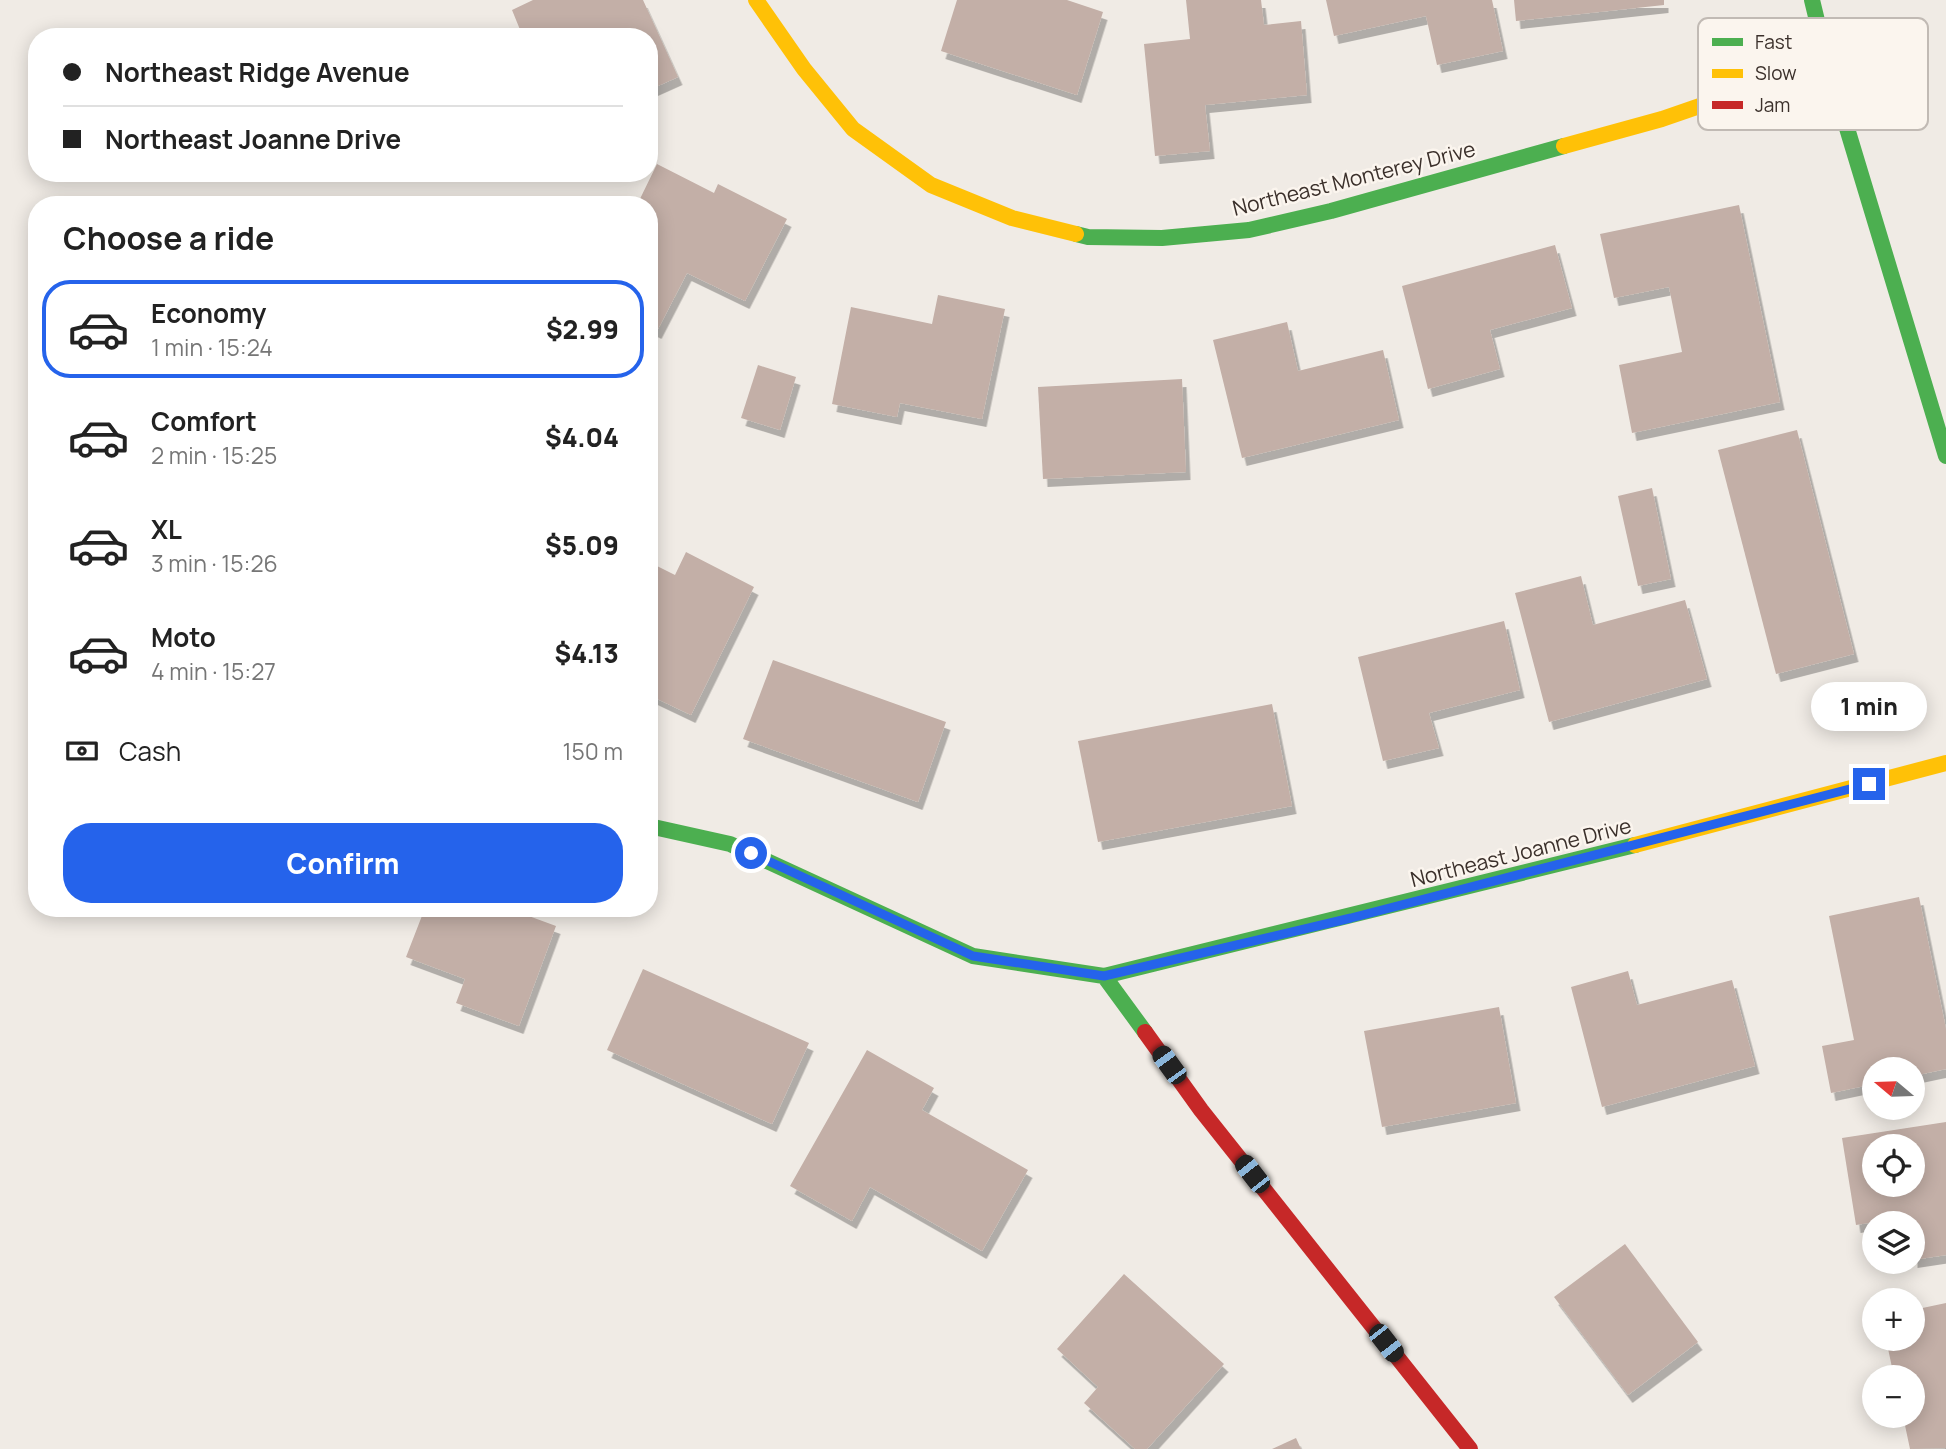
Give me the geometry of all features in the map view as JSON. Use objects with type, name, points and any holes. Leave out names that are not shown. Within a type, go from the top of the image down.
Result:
[{"type":"street","name":"Northeast Monterey Drive","points":[[756,0],[804,68],[853,129],[886,153],[931,185],[1012,218],[1088,237],[1162,238],[1249,230],[1320,214],[1662,119],[1698,107]]},
{"type":"street","points":[[1812,0],[1816,18]]},
{"type":"street","points":[[1848,130],[1946,456]]},
{"type":"street","name":"Northeast Joanne Drive","points":[[1104,976],[1364,915],[1946,764]]},
{"type":"street","points":[[658,828],[730,844],[973,956],[1104,976],[1201,1110],[1470,1449]]},
{"type":"building","points":[[533,0],[643,0],[656,28],[519,28],[512,10]]},
{"type":"building","points":[[957,0],[1067,0],[1103,12],[1077,95],[941,51]]},
{"type":"building","points":[[1186,0],[1261,0],[1264,25],[1301,21],[1307,95],[1205,105],[1210,151],[1155,156],[1144,44],[1190,39]]},
{"type":"building","points":[[1326,0],[1492,0],[1503,51],[1437,65],[1426,16],[1334,36]]},
{"type":"building","points":[[1514,0],[1664,0],[1664,5],[1516,21]]},
{"type":"building","points":[[658,33],[678,77],[658,86]]},
{"type":"building","points":[[658,165],[714,193],[718,184],[787,219],[745,301],[687,273],[658,329],[658,196],[641,196],[648,182],[658,182]]},
{"type":"building","points":[[1739,205],[1780,402],[1632,433],[1619,365],[1682,352],[1669,287],[1614,298],[1600,234]]},
{"type":"building","points":[[1555,245],[1572,308],[1490,330],[1500,369],[1428,389],[1402,286]]},
{"type":"building","points":[[938,295],[1005,309],[982,419],[900,403],[897,417],[832,404],[851,307],[932,324]]},
{"type":"building","points":[[1287,322],[1298,371],[1383,350],[1399,420],[1242,458],[1213,340]]},
{"type":"building","points":[[758,365],[796,377],[780,430],[741,418]]},
{"type":"building","points":[[1182,379],[1186,472],[1043,479],[1038,387]]},
{"type":"building","points":[[1797,430],[1854,654],[1776,674],[1718,450]]},
{"type":"building","points":[[1652,488],[1671,579],[1638,586],[1618,496]]},
{"type":"building","points":[[686,552],[754,587],[691,715],[658,699],[658,566],[675,575]]},
{"type":"building","points":[[1581,576],[1593,625],[1685,600],[1707,679],[1549,722],[1515,593]]},
{"type":"building","points":[[1504,621],[1520,690],[1429,713],[1439,748],[1383,761],[1358,657]]},
{"type":"building","points":[[773,660],[946,722],[918,802],[743,739]]},
{"type":"building","points":[[1272,704],[1292,806],[1098,842],[1078,741]]},
{"type":"building","points":[[1919,897],[1946,1029],[1946,1069],[1925,1073],[1925,1057],[1862,1057],[1862,1087],[1831,1093],[1822,1046],[1854,1040],[1829,916]]},
{"type":"building","points":[[422,917],[532,917],[556,926],[519,1026],[456,1003],[465,979],[406,957]]},
{"type":"building","points":[[643,969],[809,1043],[772,1124],[607,1050]]},
{"type":"building","points":[[1628,971],[1637,1005],[1732,980],[1755,1066],[1602,1107],[1571,987]]},
{"type":"building","points":[[1499,1007],[1516,1103],[1382,1127],[1364,1031]]},
{"type":"building","points":[[867,1050],[934,1088],[922,1110],[1028,1170],[982,1251],[870,1187],[852,1221],[790,1186]]},
{"type":"building","points":[[1946,1122],[1946,1255],[1925,1258],[1925,1211],[1862,1211],[1862,1224],[1856,1225],[1842,1138],[1862,1135],[1862,1197],[1925,1197],[1925,1134],[1868,1134]]},
{"type":"building","points":[[1625,1244],[1698,1342],[1628,1395],[1554,1297]]},
{"type":"building","points":[[1124,1274],[1224,1364],[1147,1449],[1135,1449],[1084,1403],[1098,1387],[1057,1349]]},
{"type":"building","points":[[1946,1303],[1946,1448],[1910,1449],[1906,1428],[1925,1428],[1925,1365],[1891,1365],[1889,1351],[1925,1351],[1925,1307]]},
{"type":"building","points":[[1296,1438],[1301,1449],[1272,1449]]},
{"type":"traffic: fast","points":[[1812,0],[1816,18]]},
{"type":"traffic: fast","points":[[1848,130],[1946,456]]},
{"type":"traffic: fast","points":[[1076,234],[1088,237],[1162,238],[1249,230],[1331,211],[1564,146]]},
{"type":"traffic: fast","points":[[658,828],[730,844],[973,956],[1104,976],[1145,1032]]},
{"type":"traffic: fast","points":[[1104,976],[1635,845]]},
{"type":"traffic: slow","points":[[756,0],[804,69],[853,129],[931,185],[1012,218],[1076,234]]},
{"type":"traffic: slow","points":[[1564,146],[1698,107]]},
{"type":"traffic: slow","points":[[1635,845],[1946,763]]},
{"type":"traffic: jam","points":[[1145,1032],[1201,1110],[1470,1449]]},
{"type":"route","points":[[751,853],[973,956],[1104,976],[1351,918],[1869,784]]}]
